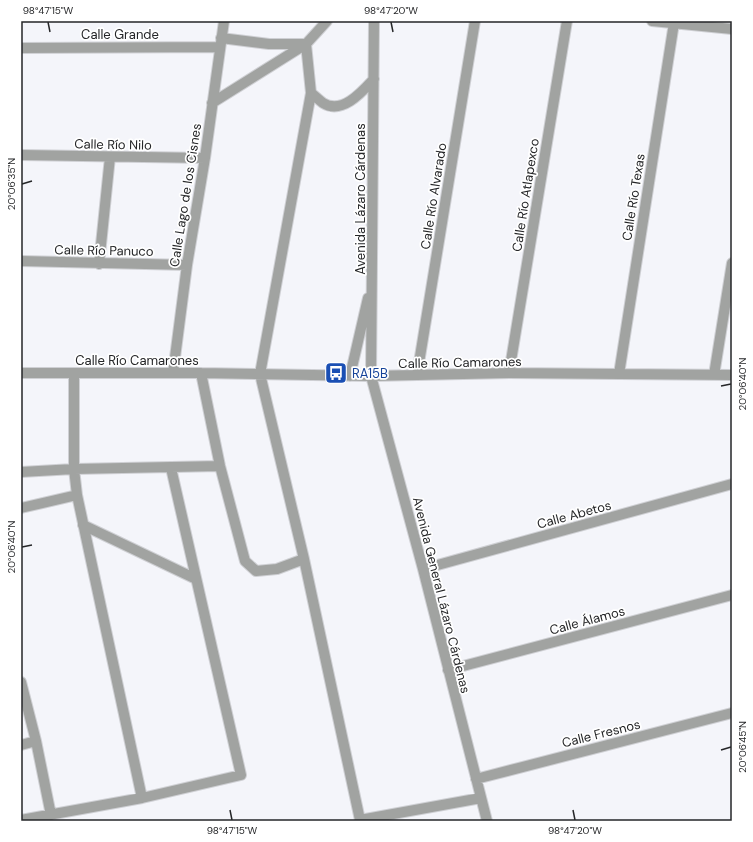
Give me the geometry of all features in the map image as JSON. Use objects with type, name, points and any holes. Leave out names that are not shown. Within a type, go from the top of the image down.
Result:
[{"type":"street","name":"Calle Lago de los Cisnes","points":[[173,373],[187,265],[205,158],[224,21]]},
{"type":"street","points":[[212,103],[306,44],[327,21]]},
{"type":"street","name":"Avenida Lázaro Cárdenas","points":[[371,376],[374,21]]},
{"type":"street","name":"Calle Río Alvarado","points":[[416,375],[476,21]]},
{"type":"street","name":"Calle Río Atlapexco","points":[[509,373],[567,21]]},
{"type":"street","points":[[652,21],[728,26]]},
{"type":"street","name":"Calle Río Texas","points":[[619,374],[674,23]]},
{"type":"street","name":"Calle Grande","points":[[21,48],[220,42],[306,44]]},
{"type":"street","points":[[306,44],[311,93],[260,374],[304,560],[360,820],[481,798]]},
{"type":"street","points":[[311,93],[324,104],[342,106],[359,95],[374,79]]},
{"type":"street","name":"Calle Río Nilo","points":[[21,155],[205,158]]},
{"type":"street","points":[[100,264],[110,157]]},
{"type":"street","name":"Calle Río Panuco","points":[[21,261],[187,265]]},
{"type":"street","points":[[714,375],[732,263]]},
{"type":"street","points":[[350,376],[372,279]]},
{"type":"street","points":[[74,373],[74,469],[77,495],[142,798]]},
{"type":"street","points":[[201,373],[220,466],[245,561],[256,571],[277,569],[304,560]]},
{"type":"street","name":"Calle Río Camarones","points":[[21,374],[201,373],[371,376],[509,373],[732,375]]},
{"type":"street","name":"Avenida General Lázaro Cárdenas","points":[[371,376],[423,569],[487,821]]},
{"type":"street","points":[[21,472],[74,469],[220,466]]},
{"type":"street","points":[[21,820],[142,798],[241,775],[171,468]]},
{"type":"street","name":"Calle Abetos","points":[[423,569],[732,484]]},
{"type":"street","points":[[21,508],[77,495]]},
{"type":"street","points":[[83,526],[196,579]]},
{"type":"street","name":"Calle Álamos","points":[[448,670],[732,595]]},
{"type":"street","points":[[21,682],[36,741],[51,815]]},
{"type":"street","name":"Calle Fresnos","points":[[476,779],[732,713]]},
{"type":"street","points":[[21,745],[36,741]]},
{"type":"place","name":"RA15B","points":[[336,373]]}]
